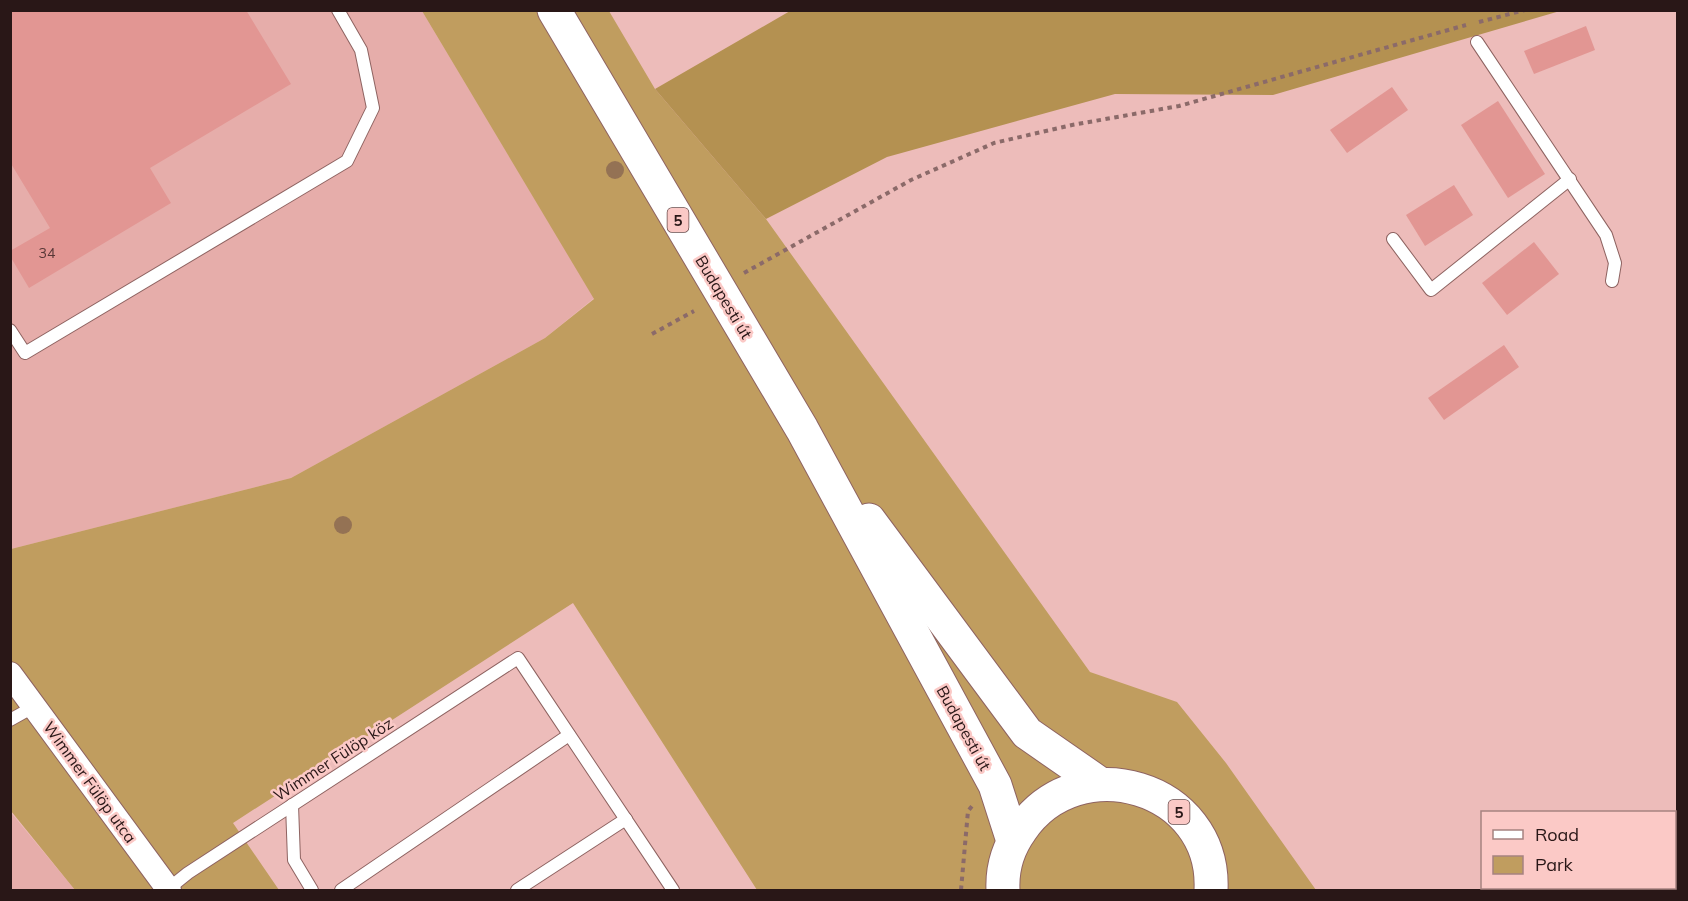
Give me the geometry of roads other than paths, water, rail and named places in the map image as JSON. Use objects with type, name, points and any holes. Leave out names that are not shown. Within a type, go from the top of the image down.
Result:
[{"type":"main road","name":"Budapesti út","points":[[554,10],[802,429],[995,785],[1013,841]]},
{"type":"main road","name":"Budapesti út","points":[[802,429],[1027,733],[1099,783]]},
{"type":"main road","name":"Budapesti út","points":[[1003,891],[1006,860],[1013,841],[1029,819],[1048,801],[1072,789],[1099,783],[1141,789],[1178,811],[1194,830],[1205,853],[1211,891]]},
{"type":"street","name":"Wimmer Fülöp utca","points":[[10,674],[35,705],[168,890]]},
{"type":"lane","points":[[10,330],[25,353],[347,161],[373,108],[361,50],[338,10]]},
{"type":"lane","points":[[1478,42],[1570,179],[1611,248],[1615,263],[1612,281]]},
{"type":"lane","points":[[1393,239],[1431,290],[1570,179]]},
{"type":"lane","name":"Wimmer Fülöp köz","points":[[168,890],[188,873],[518,658],[569,735]]},
{"type":"lane","points":[[10,720],[35,705]]},
{"type":"lane","points":[[341,891],[569,735],[674,891]]},
{"type":"lane","points":[[292,805],[294,860],[312,891]]},
{"type":"lane","points":[[517,891],[626,819]]}]
